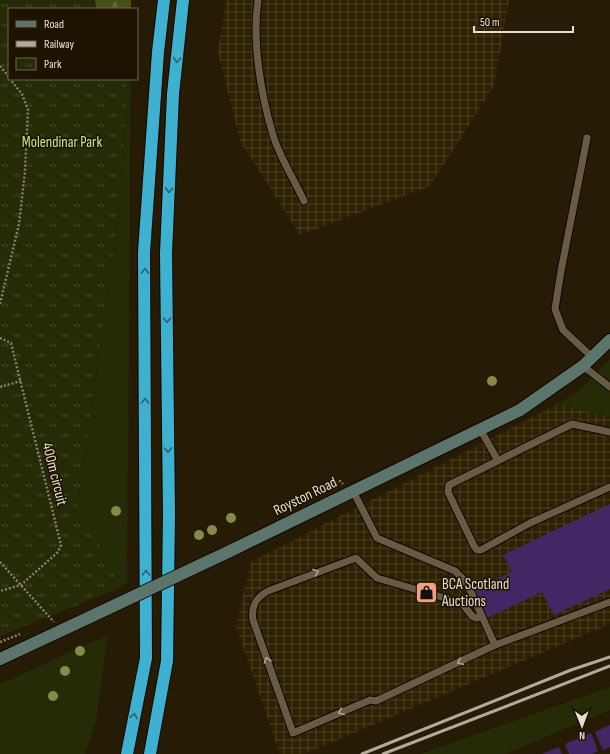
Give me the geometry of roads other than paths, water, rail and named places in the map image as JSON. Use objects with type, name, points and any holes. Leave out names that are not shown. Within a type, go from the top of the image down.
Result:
[{"type":"highway","points":[[158,0],[158,52]]},
{"type":"highway","points":[[127,754],[146,658],[144,252],[158,52],[164,0]]},
{"type":"highway","points":[[150,754],[167,661],[169,514],[166,253],[173,94],[184,0]]},
{"type":"street","name":"Royston Road","points":[[0,659],[228,552],[520,410],[583,366],[610,340]]},
{"type":"lane","points":[[258,0],[256,17],[258,65],[273,136],[304,201]]},
{"type":"lane","points":[[587,138],[555,309],[562,330],[592,357]]},
{"type":"lane","points":[[583,366],[610,387]]},
{"type":"lane","points":[[610,432],[572,424],[448,484],[448,492],[477,550],[481,550],[530,523],[610,487]]},
{"type":"lane","points":[[480,429],[497,459]]},
{"type":"lane","points":[[353,491],[377,538],[455,572],[465,581],[495,645]]},
{"type":"lane","points":[[482,617],[476,618],[472,616],[462,603],[377,578],[356,558],[268,591],[257,599],[252,609],[253,620],[293,732],[370,700],[376,701],[495,645],[610,602]]},
{"type":"railway","points":[[362,754],[571,670],[610,657]]},
{"type":"railway","points":[[383,754],[610,666]]},
{"type":"place","name":"BCA Scotland Auctions","points":[[427,593]]},
{"type":"park label","name":"Molendinar Park","points":[[62,142]]}]
